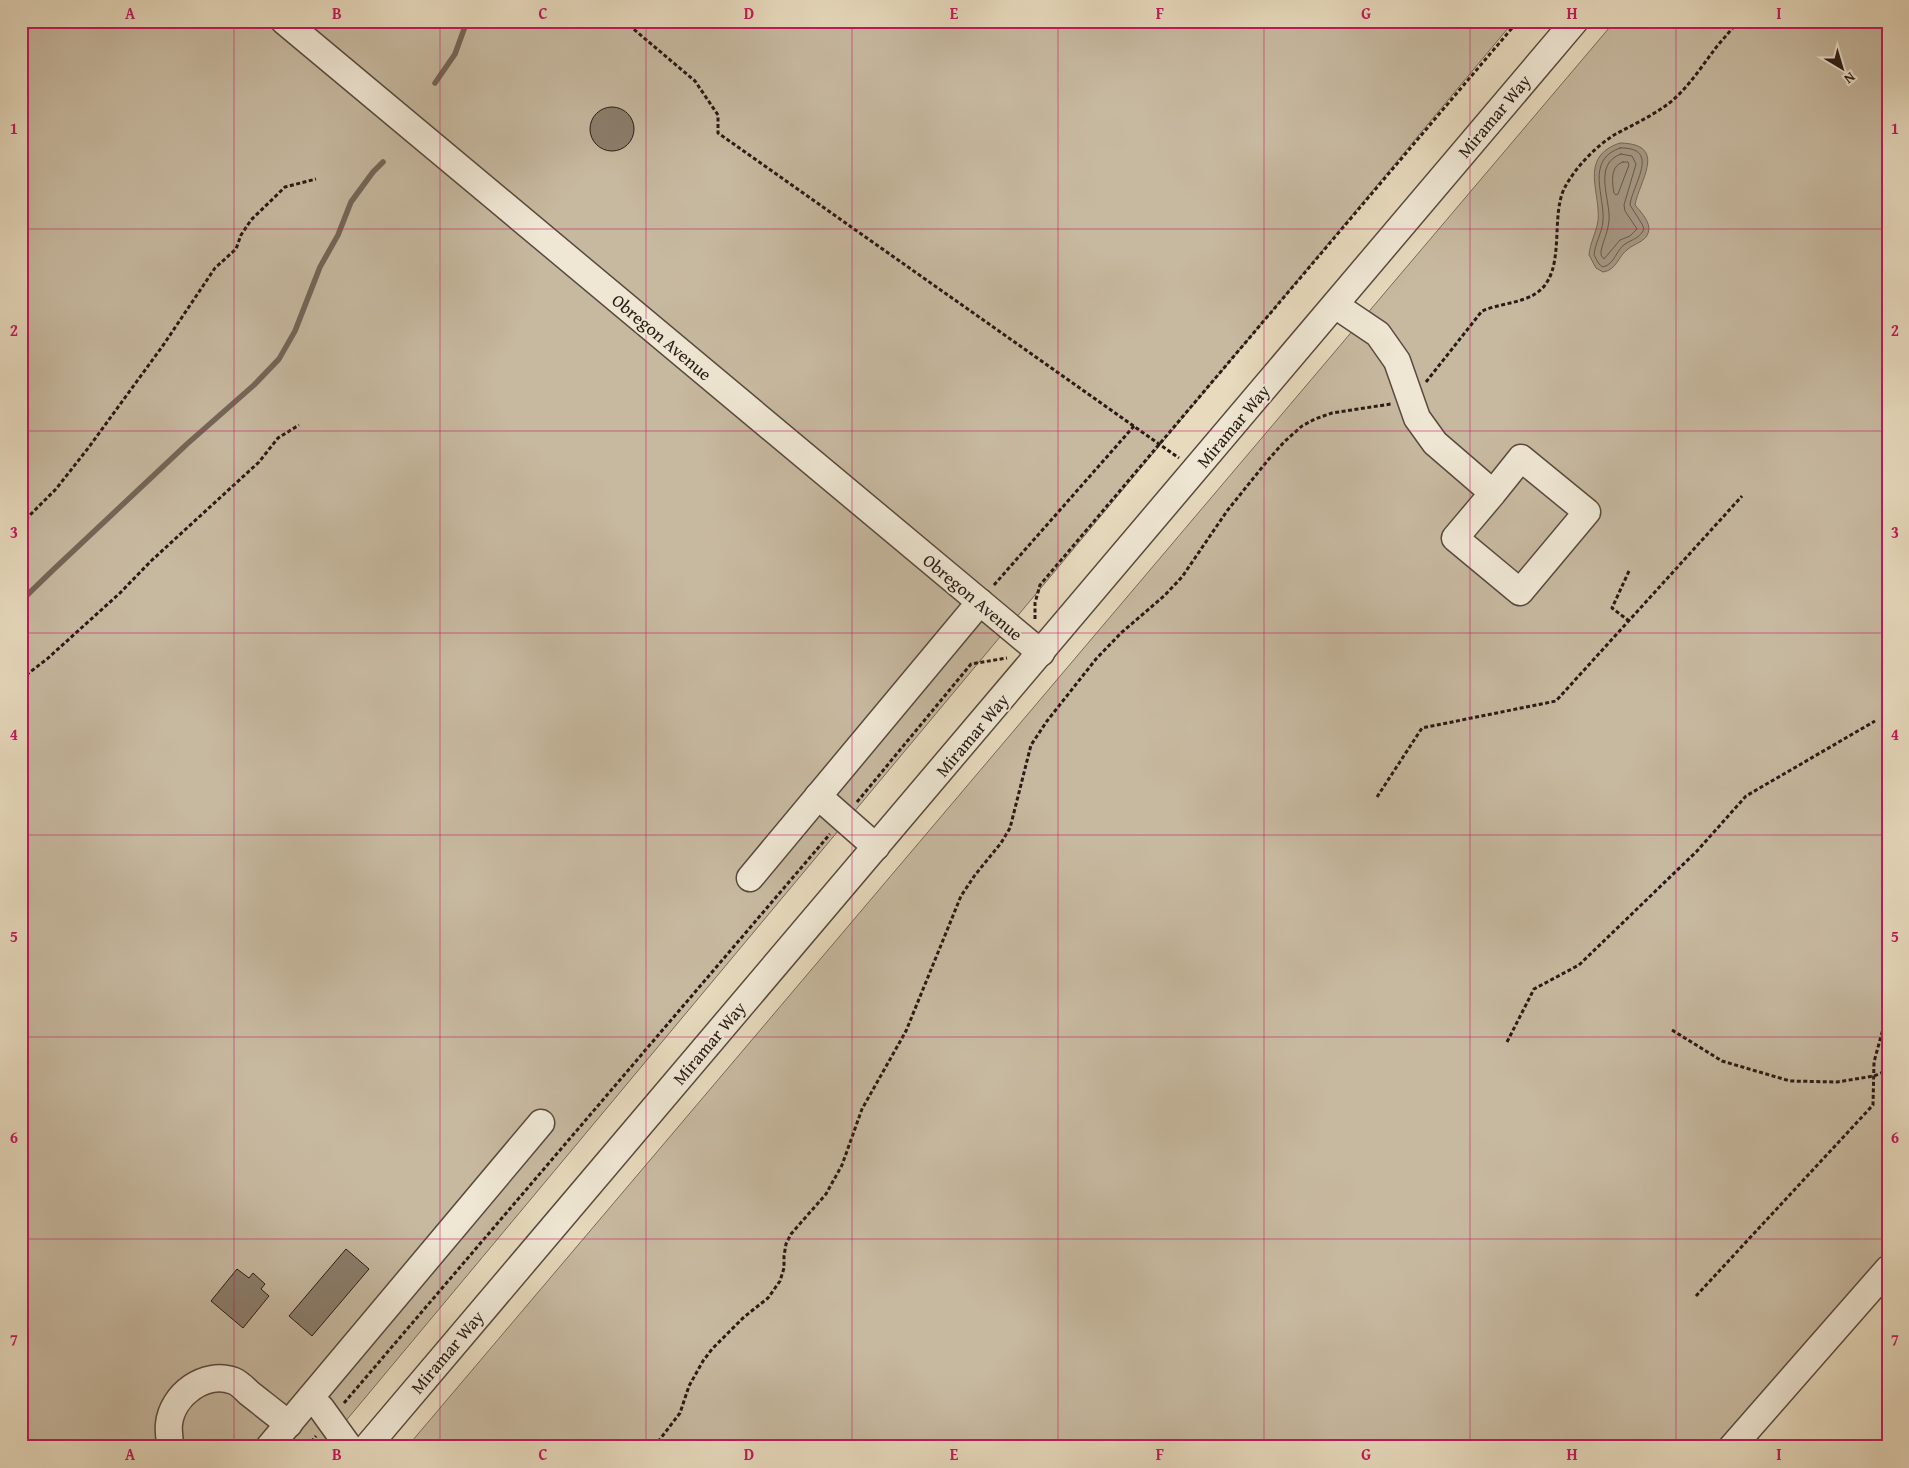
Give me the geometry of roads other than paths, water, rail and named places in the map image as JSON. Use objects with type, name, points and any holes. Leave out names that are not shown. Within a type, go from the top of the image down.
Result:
[{"type":"street","name":"Obregon Avenue","points":[[284,21],[1034,648]]},
{"type":"street","name":"Miramar Way","points":[[367,1447],[876,848],[1034,648],[1196,470],[1575,21]]},
{"type":"street","points":[[1334,306],[1378,334],[1397,361],[1417,418],[1435,443],[1493,493]]},
{"type":"street","points":[[1521,458],[1587,512],[1520,592],[1455,538],[1493,493],[1521,458]]},
{"type":"street","points":[[750,878],[980,602]]},
{"type":"street","points":[[818,796],[876,848]]},
{"type":"street","points":[[269,1447],[541,1123]]},
{"type":"street","points":[[1732,1447],[1888,1270]]},
{"type":"street","points":[[170,1447],[168,1424],[172,1410],[180,1397],[191,1387],[205,1381],[220,1379],[234,1381],[288,1424]]},
{"type":"street","points":[[310,1399],[321,1408],[349,1447]]},
{"type":"water","points":[[1620,143],[1635,145],[1644,150],[1647,157],[1645,175],[1635,205],[1645,218],[1649,228],[1644,239],[1625,252],[1611,269],[1603,272],[1596,268],[1589,255],[1598,221],[1594,176],[1595,166],[1599,157],[1607,149]]},
{"type":"waterway","points":[[435,83],[455,54],[467,21]]},
{"type":"waterway","points":[[21,601],[187,444],[254,385],[279,359],[295,331],[320,267],[338,235],[351,202],[373,172],[383,162]]}]
